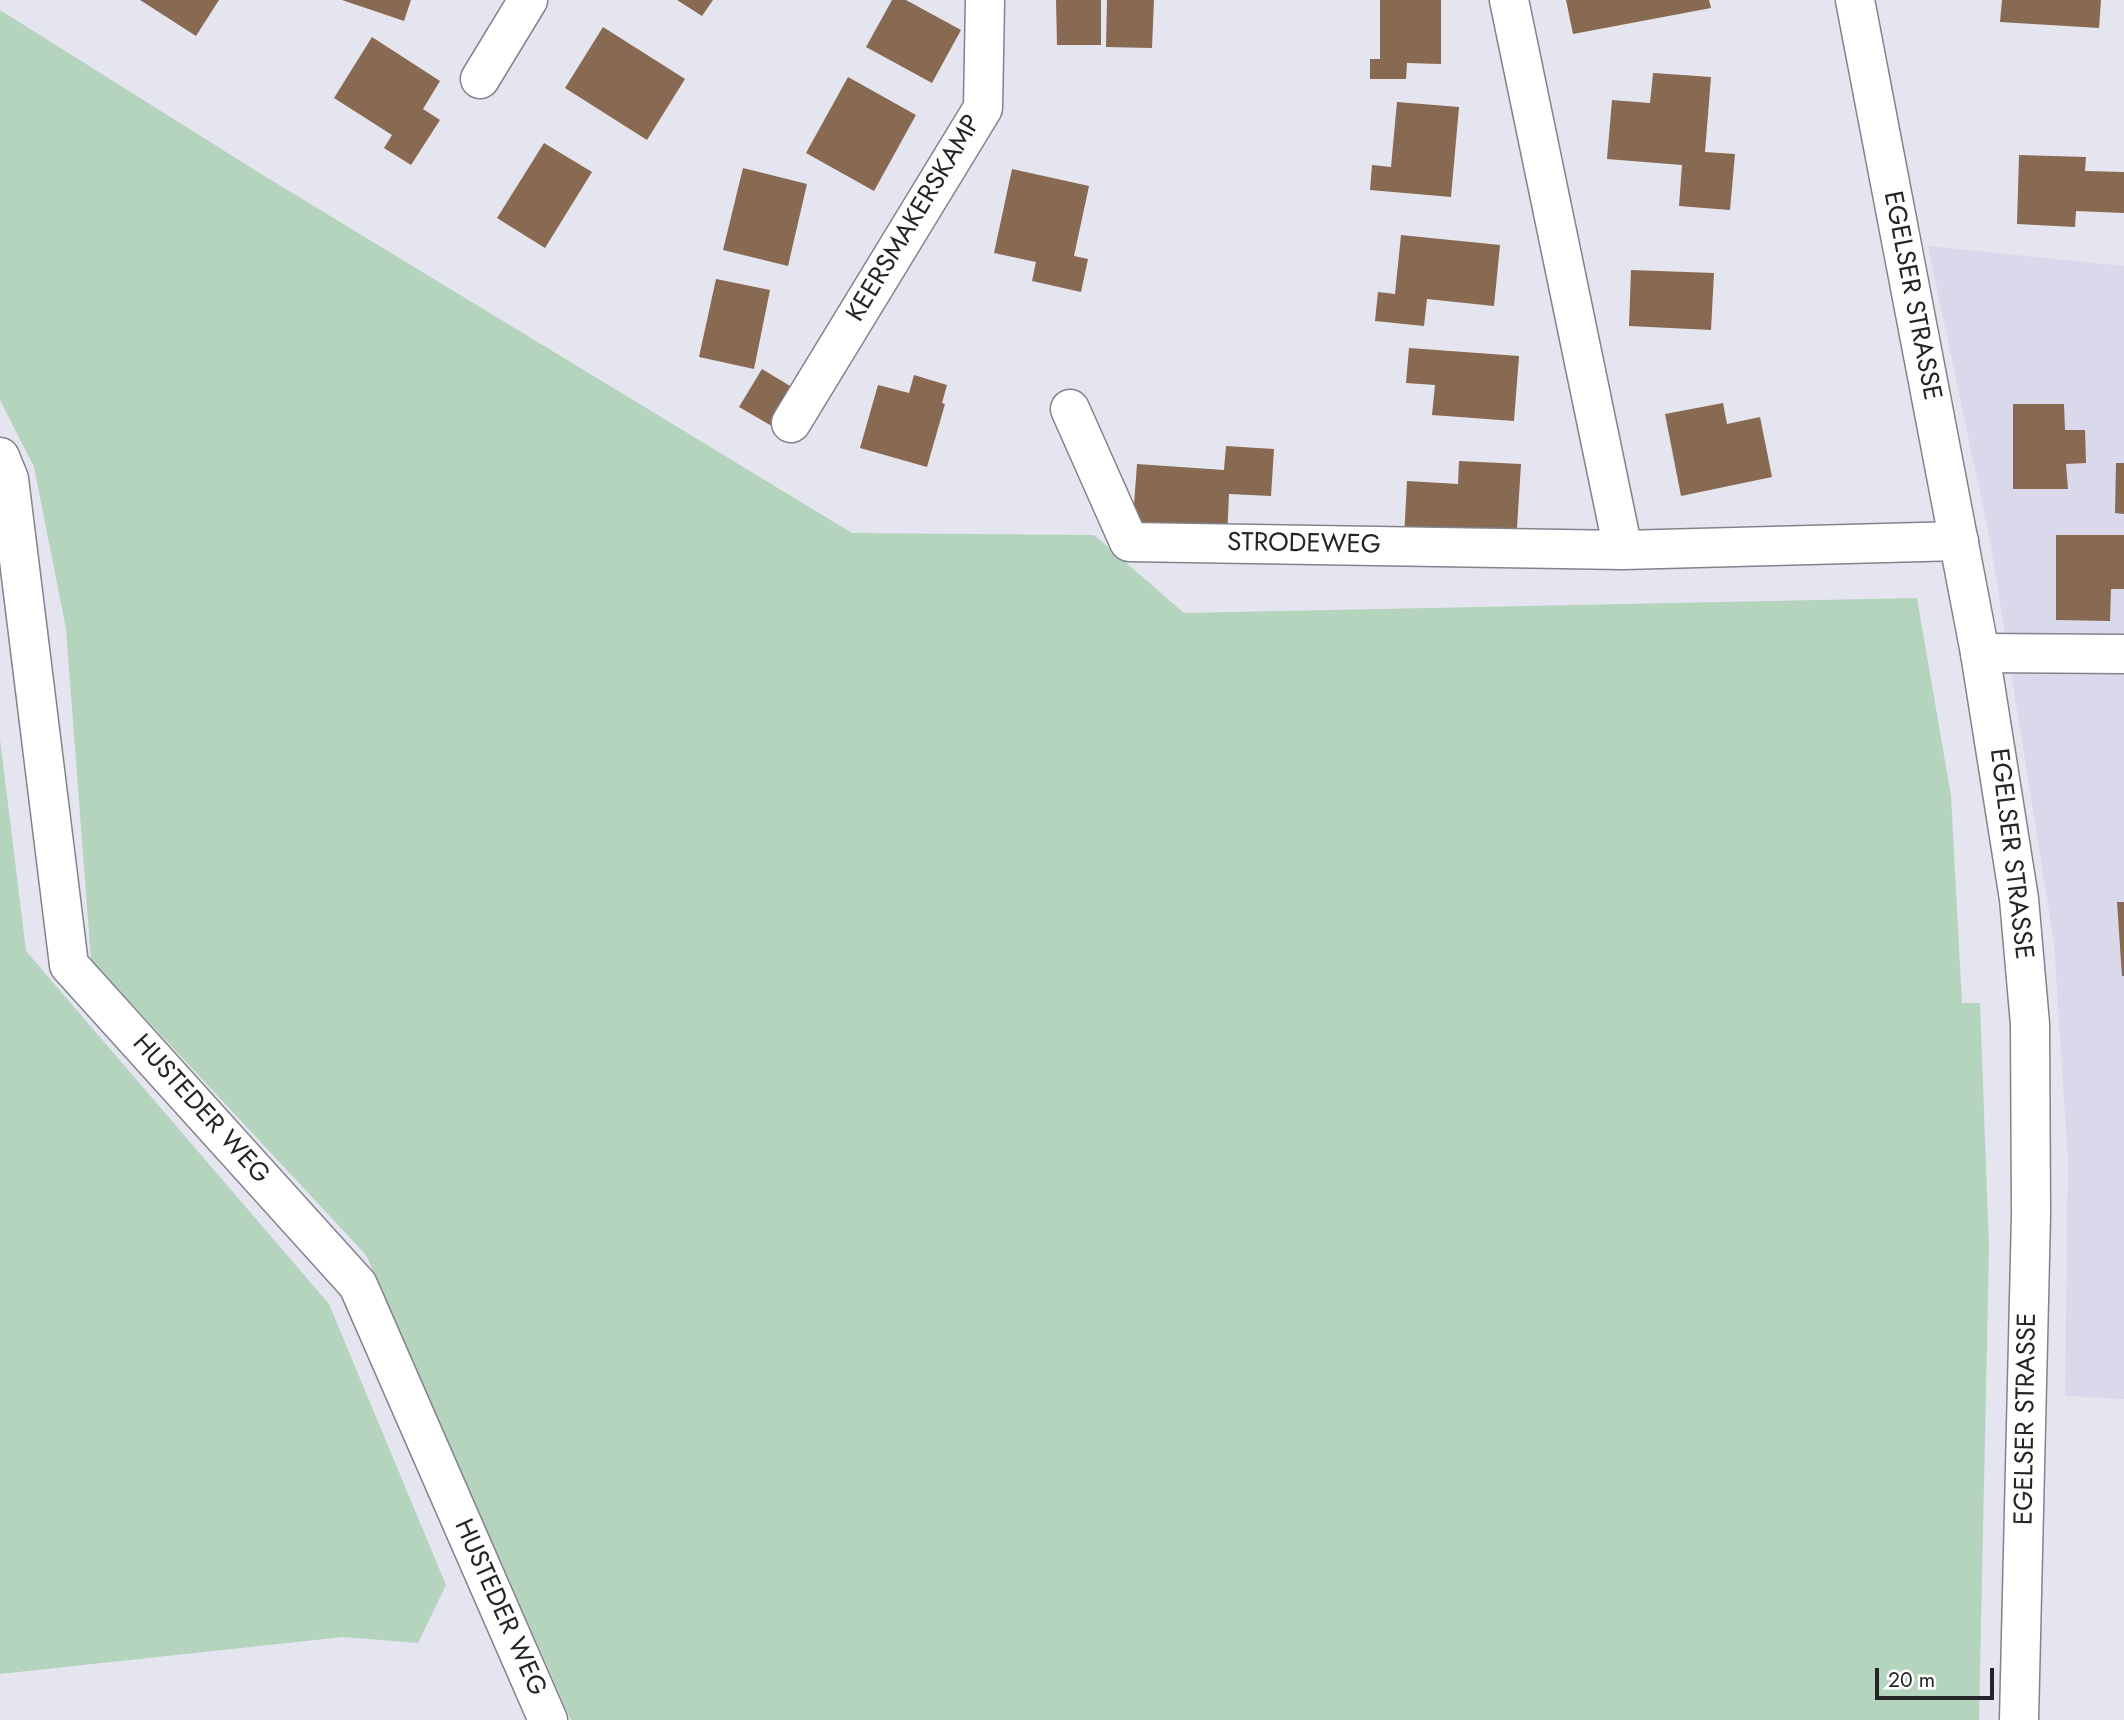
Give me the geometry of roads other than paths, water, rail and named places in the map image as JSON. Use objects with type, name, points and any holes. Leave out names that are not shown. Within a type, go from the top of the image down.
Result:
[{"type":"street","points":[[480,79],[528,0]]},
{"type":"street","name":"KEERSMAKERSKAMP","points":[[790,423],[983,108],[985,0]]},
{"type":"street","points":[[1509,0],[1623,550]]},
{"type":"street","name":"EGELSER STRASSE","points":[[1855,0],[1980,653],[2019,899],[2029,1024],[2031,1228],[2019,1720]]},
{"type":"street","name":"STRODEWEG","points":[[1070,409],[1129,542],[1623,550],[1959,541]]},
{"type":"street","name":"HUSTEDER WEG","points":[[0,457],[9,479],[69,965],[358,1285],[548,1720]]},
{"type":"street","points":[[1980,653],[2124,654]]}]
